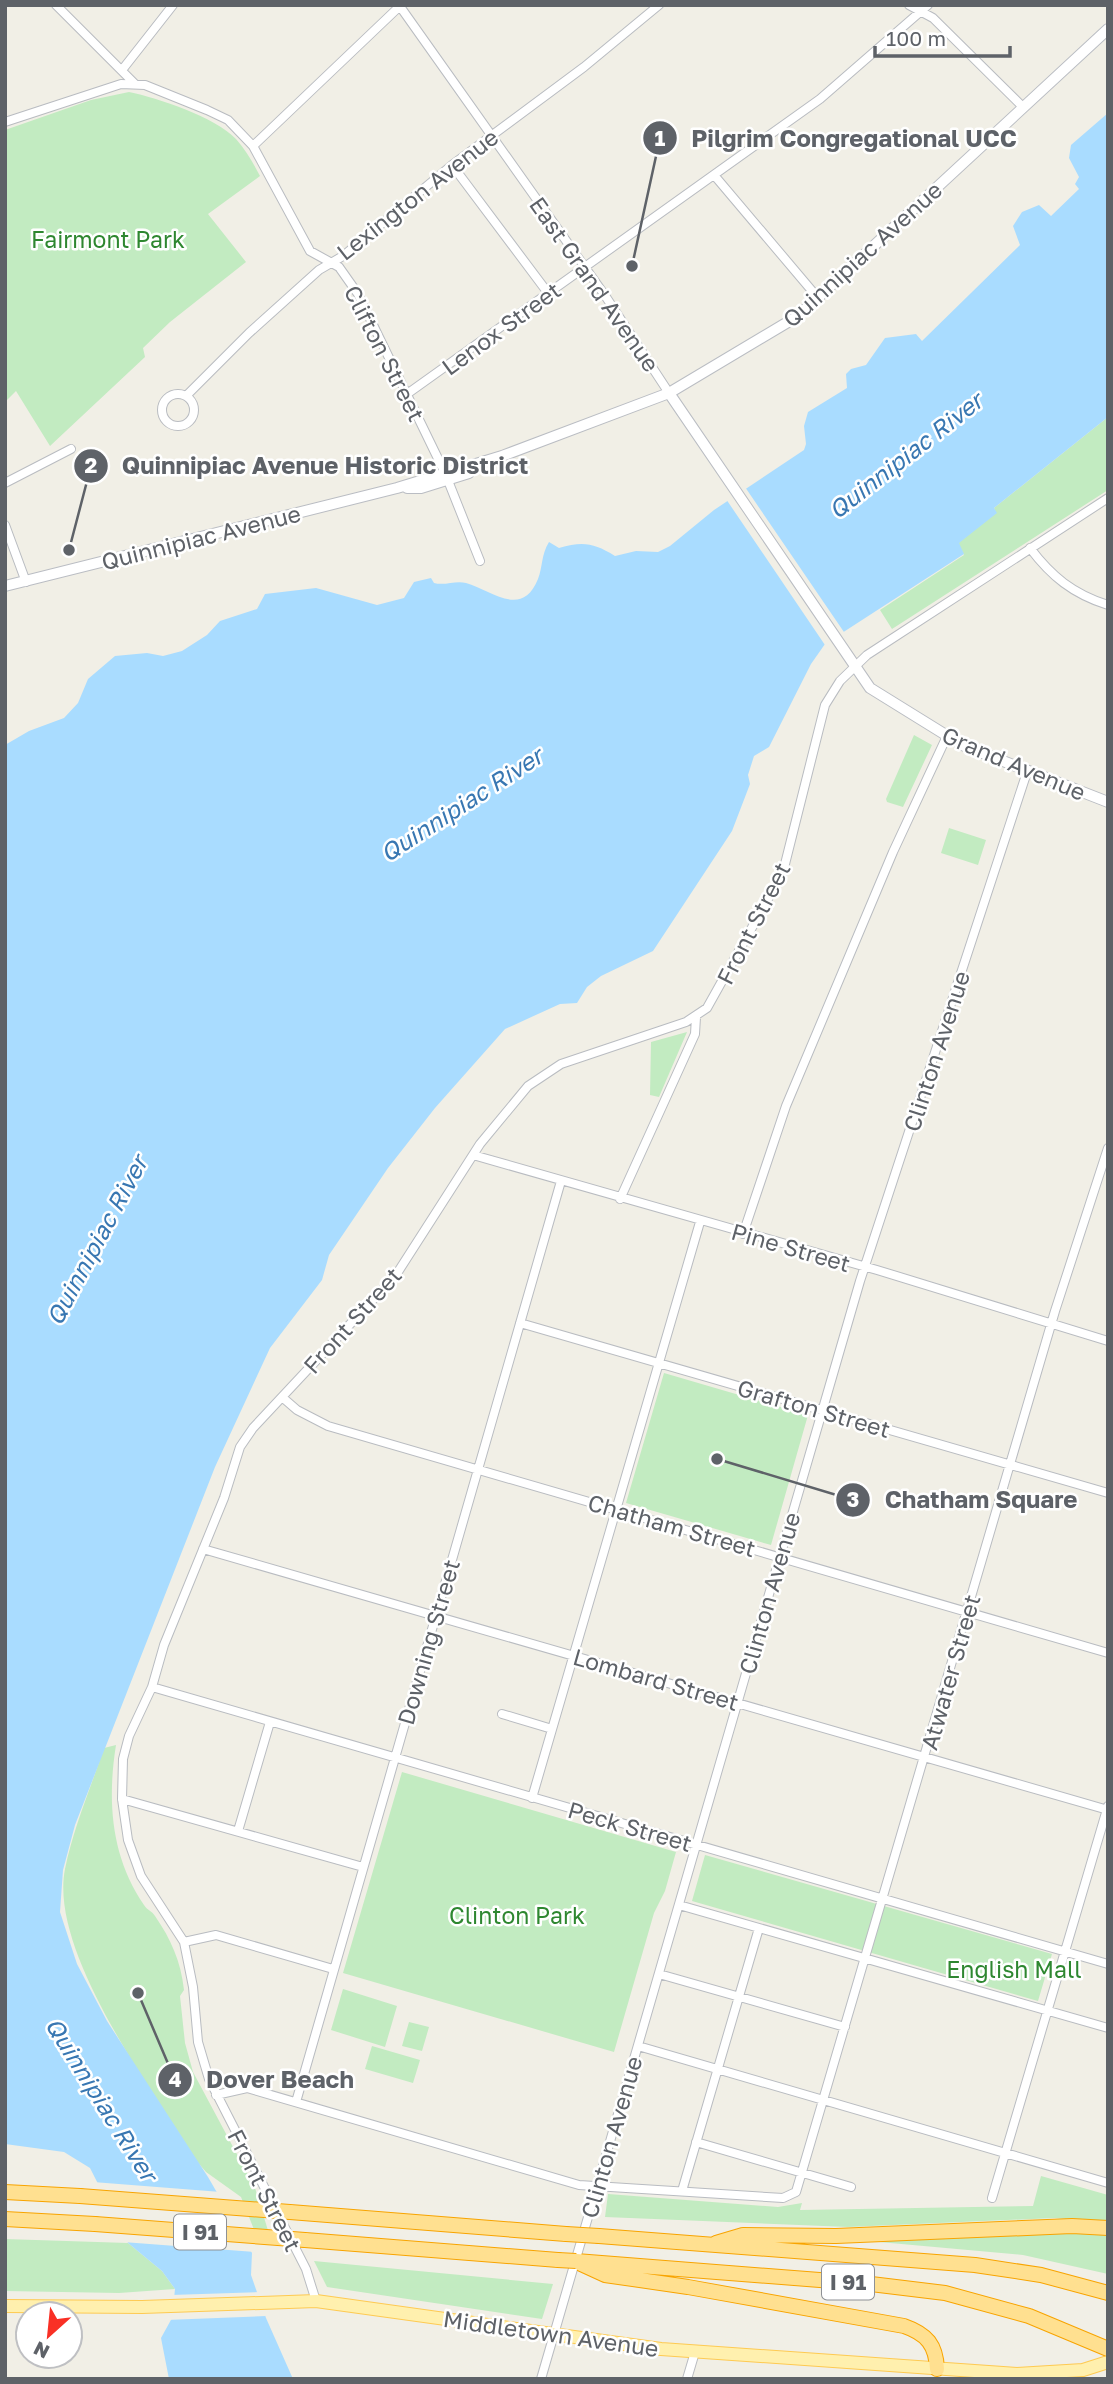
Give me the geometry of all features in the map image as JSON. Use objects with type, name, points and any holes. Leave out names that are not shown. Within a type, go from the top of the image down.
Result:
[{"type":"highway","name":"I 91","points":[[5,2192],[990,2266],[1041,2275],[1108,2293]]},
{"type":"highway","name":"I 91","points":[[5,2219],[871,2284],[945,2293],[1029,2316],[1102,2346]]},
{"type":"highway","points":[[713,2245],[747,2235],[836,2236],[1072,2226],[1108,2228]]},
{"type":"highway","points":[[586,2264],[611,2276],[904,2326],[922,2334],[933,2344],[937,2369]]},
{"type":"main road","name":"Quinnipiac Avenue","points":[[5,586],[447,477],[669,393],[773,333],[818,298],[1108,29]]},
{"type":"main road","name":"East Grand Avenue","points":[[669,393],[786,567]]},
{"type":"main road","name":"Grand Avenue","points":[[786,567],[854,668],[877,694],[947,736],[1027,772],[1108,802]]},
{"type":"main road","name":"Middletown Avenue","points":[[5,2306],[142,2308],[316,2301],[695,2352],[1029,2374],[1102,2369]]},
{"type":"street","points":[[56,5],[135,83]]},
{"type":"street","points":[[122,70],[173,5]]},
{"type":"street","name":"Lexington Avenue","points":[[186,397],[249,333],[330,262],[343,256],[452,165],[584,67],[659,5]]},
{"type":"street","points":[[909,5],[924,8],[1022,106]]},
{"type":"street","points":[[253,146],[400,6]]},
{"type":"street","name":"East Grand Avenue","points":[[400,6],[585,268],[669,393]]},
{"type":"street","name":"Lenox Street","points":[[407,394],[820,99],[924,8]]},
{"type":"street","points":[[5,122],[110,87],[135,83]]},
{"type":"street","name":"Clifton Street","points":[[135,83],[151,87],[228,120],[253,146],[304,243],[317,257],[343,271],[358,293],[447,477],[480,561]]},
{"type":"street","points":[[452,165],[548,293]]},
{"type":"street","points":[[714,174],[818,298]]},
{"type":"street","name":"Lexington Avenue","points":[[176,394],[186,397],[193,403],[192,417],[181,426],[170,424],[162,410],[166,400],[176,394]]},
{"type":"street","points":[[5,483],[71,449]]},
{"type":"street","name":"Front Street","points":[[316,2301],[306,2269],[216,2095],[198,2042],[193,1987],[184,1942],[142,1877],[128,1840],[122,1799],[125,1746],[152,1687],[164,1645],[240,1447],[282,1397],[396,1275],[473,1155],[517,1097],[543,1074],[572,1059],[696,1017],[714,997],[779,880],[825,705],[840,681],[889,641],[1108,498]]},
{"type":"street","points":[[5,525],[26,582]]},
{"type":"street","points":[[1030,548],[1062,583],[1081,595],[1108,605]]},
{"type":"street","points":[[743,1234],[786,1106],[893,852],[947,736]]},
{"type":"street","name":"Clinton Avenue","points":[[541,2379],[822,1410],[865,1268],[1027,772]]},
{"type":"street","points":[[620,1199],[695,1034],[696,1017]]},
{"type":"street","name":"Atwater Street","points":[[682,2191],[783,2198],[793,2195],[803,2173],[1051,1323],[1108,1148]]},
{"type":"street","name":"Pine Street","points":[[473,1155],[1108,1340]]},
{"type":"street","name":"Downing Street","points":[[296,2102],[561,1181]]},
{"type":"street","points":[[532,1798],[700,1222]]},
{"type":"street","name":"Grafton Street","points":[[520,1324],[1108,1493]]},
{"type":"street","name":"Chatham Street","points":[[282,1397],[297,1410],[328,1426],[1108,1653]]},
{"type":"street","name":"Lombard Street","points":[[203,1549],[1107,1808]]},
{"type":"street","name":"Peck Street","points":[[152,1687],[1108,1964]]},
{"type":"street","points":[[502,1714],[552,1729]]},
{"type":"street","points":[[238,1831],[270,1722]]},
{"type":"street","points":[[122,1799],[363,1867]]},
{"type":"street","points":[[992,2198],[1107,1808]]},
{"type":"street","points":[[679,1905],[1108,2028]]},
{"type":"street","points":[[216,2095],[247,2088],[579,2185],[682,2191],[759,1928]]},
{"type":"street","points":[[184,1942],[216,1935],[333,1969]]},
{"type":"street","points":[[659,1974],[845,2027]]},
{"type":"street","points":[[638,2046],[1108,2183]]},
{"type":"street","points":[[696,2142],[850,2187]]},
{"type":"street","points":[[687,2379],[695,2352]]},
{"type":"green space","name":"Fairmont Park","points":[[129,92],[170,104],[215,123],[236,139],[246,152],[260,176],[208,214],[246,262],[170,322],[143,348],[145,357],[50,446],[16,391],[5,402],[5,130],[91,100]]},
{"type":"green space","points":[[1108,417],[1108,490],[892,629],[880,610],[964,555],[958,543],[996,513],[994,508]]},
{"type":"green space","points":[[914,735],[932,745],[903,807],[887,802],[886,799]]},
{"type":"green space","points":[[949,828],[986,840],[978,865],[941,853]]},
{"type":"green space","points":[[687,1032],[659,1097],[650,1095],[651,1042]]},
{"type":"green space","points":[[664,1373],[808,1415],[771,1545],[626,1503]]},
{"type":"green space","points":[[116,1745],[112,1808],[124,1868],[144,1905],[161,1925],[174,1951],[183,1980],[184,1990],[180,1996],[185,2043],[193,2072],[255,2188],[270,2237],[257,2237],[241,2197],[206,2172],[189,2152],[106,2015],[86,1976],[72,1938],[64,1902],[68,1854],[104,1748]]},
{"type":"green space","name":"Clinton Park","points":[[402,1772],[676,1852],[665,1891],[654,1913],[614,2052],[343,1973]]},
{"type":"green space","name":"English Mall","points":[[705,1855],[1052,1954],[1038,2001],[692,1901]]},
{"type":"green space","points":[[343,1989],[397,2006],[385,2047],[331,2030]]},
{"type":"green space","points":[[409,2022],[429,2027],[422,2051],[402,2046]]},
{"type":"green space","points":[[372,2046],[420,2060],[413,2083],[365,2069]]},
{"type":"green space","points":[[1041,2176],[1108,2195],[1108,2223],[1055,2218],[848,2227],[605,2217],[608,2194],[778,2207],[802,2203],[800,2210],[1033,2206]]},
{"type":"green space","points":[[1060,2231],[1108,2234],[1108,2274],[1023,2255],[857,2240]]},
{"type":"green space","points":[[5,2239],[128,2243],[162,2271],[175,2289],[119,2293],[5,2291]]},
{"type":"green space","points":[[314,2261],[553,2284],[542,2319],[327,2287]]},
{"type":"water","name":"Quinnipiac River","points":[[1108,113],[1108,417],[994,508],[997,513],[959,543],[964,554],[825,644],[811,664],[769,747],[754,756],[748,775],[750,784],[732,831],[653,951],[601,976],[587,987],[577,1003],[560,1004],[505,1029],[435,1108],[388,1168],[329,1255],[322,1280],[270,1348],[215,1467],[75,1825],[63,1870],[60,1912],[77,1964],[107,2021],[208,2177],[252,2253],[251,2275],[266,2318],[293,2379],[169,2379],[161,2338],[172,2318],[175,2289],[162,2271],[128,2243],[90,2168],[64,2152],[5,2144],[5,745],[29,731],[64,718],[78,703],[88,679],[115,656],[147,653],[163,656],[182,651],[207,635],[220,621],[257,609],[265,594],[316,588],[377,605],[404,598],[414,582],[431,578],[434,583],[466,583],[505,599],[515,600],[531,591],[538,579],[549,542],[559,548],[588,544],[615,556],[636,551],[658,552],[670,546],[714,510],[804,450],[804,426],[808,412],[847,388],[846,374],[851,369],[866,365],[885,338],[916,334],[922,341],[1020,245],[1013,226],[1022,212],[1039,205],[1051,216],[1079,189],[1075,184],[1079,177],[1069,158],[1071,145]]},
{"type":"pier","points":[[745,487],[846,635],[827,648],[726,499]]},
{"type":"pier","points":[[93,2182],[221,2192],[255,2252],[123,2242]]},
{"type":"pier","points":[[261,2292],[266,2316],[166,2320],[171,2295]]},
{"type":"place","name":"Pilgrim Congregational UCC","points":[[632,266]]},
{"type":"place","name":"Quinnipiac Avenue Historic District","points":[[69,550]]},
{"type":"place","name":"Chatham Square","points":[[717,1459]]},
{"type":"place","name":"Dover Beach","points":[[138,1993]]}]
